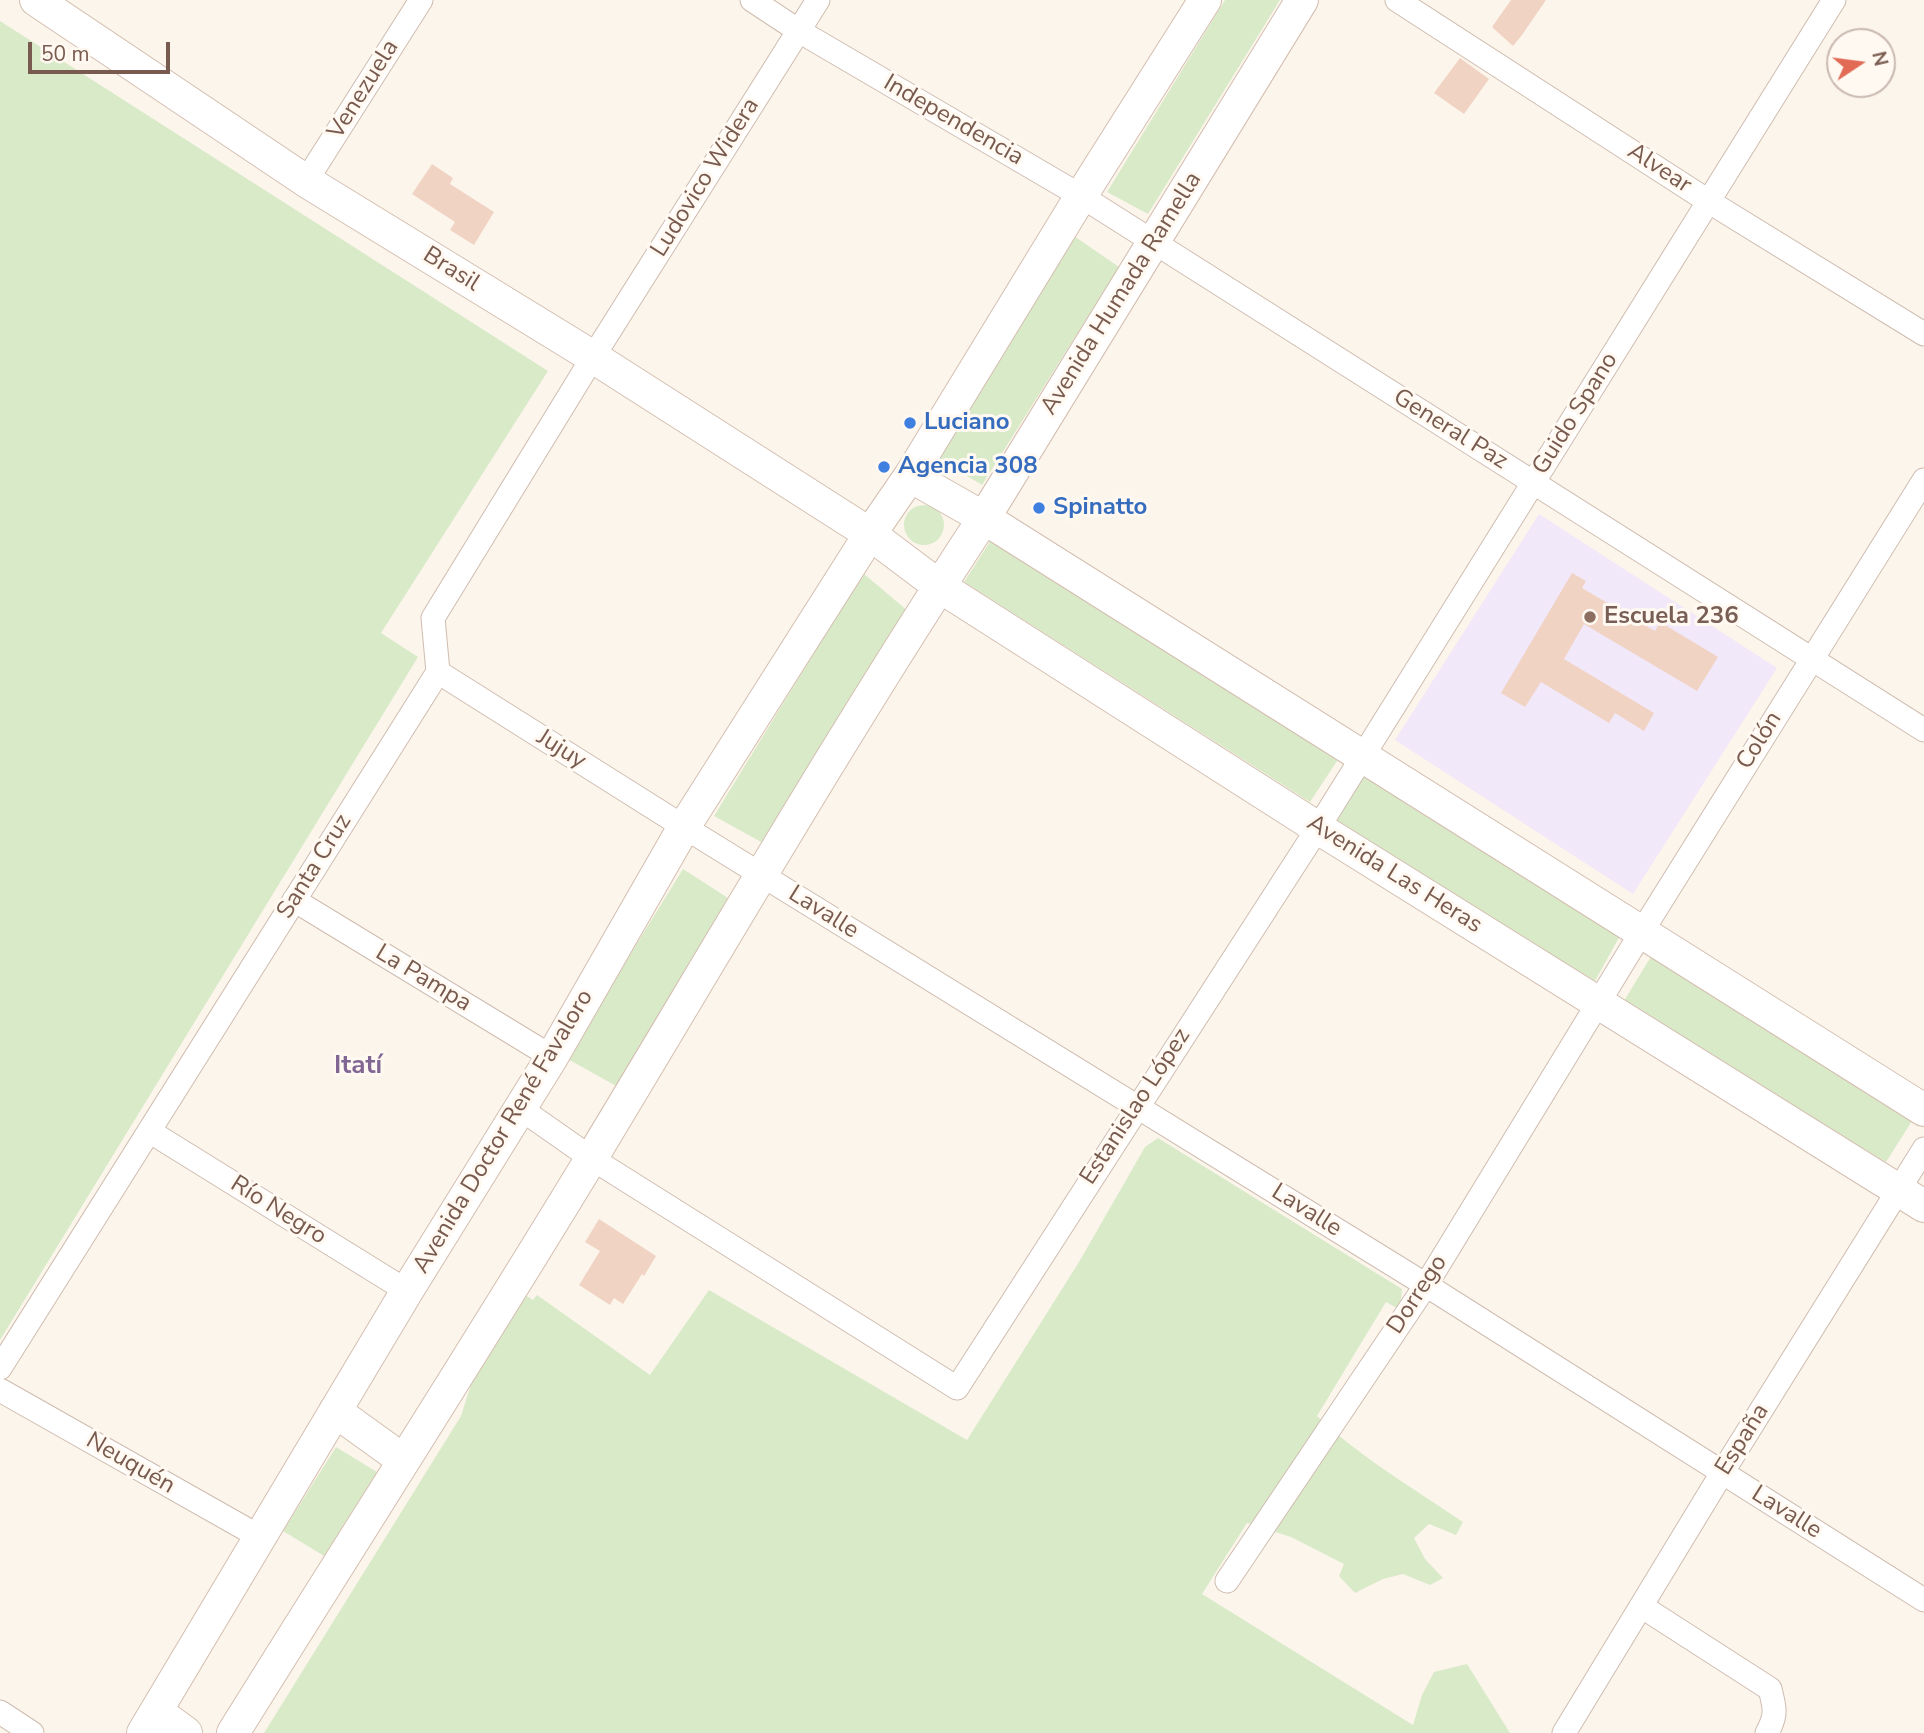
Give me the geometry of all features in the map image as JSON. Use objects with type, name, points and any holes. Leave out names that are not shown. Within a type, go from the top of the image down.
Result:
[{"type":"main road","name":"Brasil","points":[[36,0],[306,181],[593,357],[870,534]]},
{"type":"main road","points":[[870,534],[910,476],[1081,196],[1205,0]]},
{"type":"main road","name":"Avenida Humada Ramella","points":[[939,586],[984,518],[1303,0]]},
{"type":"main road","points":[[910,476],[984,518],[1924,1111]]},
{"type":"main road","name":"Avenida Las Heras","points":[[870,534],[939,586],[1318,828],[1911,1198]]},
{"type":"main road","name":"Avenida Doctor René Favaloro","points":[[149,1722],[407,1291],[521,1109],[684,827],[870,534]]},
{"type":"main road","points":[[233,1733],[591,1158],[939,586]]},
{"type":"main road","points":[[335,1411],[403,1460]]},
{"type":"main road","points":[[149,1722],[186,1733]]},
{"type":"street","name":"Venezuela","points":[[306,181],[421,0]]},
{"type":"street","name":"Independencia","points":[[752,0],[799,31],[1081,196],[1153,243]]},
{"type":"street","name":"Ludovico Widera","points":[[593,357],[818,0]]},
{"type":"street","name":"Alvear","points":[[1397,0],[1708,201],[1924,334]]},
{"type":"street","name":"Guido Spano","points":[[1318,828],[1834,0]]},
{"type":"street","name":"General Paz","points":[[1153,243],[1924,730]]},
{"type":"street","points":[[439,672],[433,618],[593,357]]},
{"type":"street","name":"Colón","points":[[1599,1003],[1924,480]]},
{"type":"street","name":"Jujuy","points":[[439,672],[684,827]]},
{"type":"street","name":"Santa Cruz","points":[[0,1368],[439,672]]},
{"type":"street","name":"Lavalle","points":[[684,827],[1426,1285],[1924,1600]]},
{"type":"street","name":"Estanislao López","points":[[591,1158],[957,1388],[1318,828]]},
{"type":"street","name":"La Pampa","points":[[294,900],[552,1057]]},
{"type":"street","name":"Dorrego","points":[[1227,1581],[1426,1285],[1599,1003]]},
{"type":"street","points":[[521,1109],[591,1158]]},
{"type":"street","name":"Río Negro","points":[[149,1131],[407,1291]]},
{"type":"street","name":"España","points":[[1564,1733],[1722,1473],[1911,1198],[1924,1149]]},
{"type":"street","name":"Neuquén","points":[[0,1390],[260,1537]]},
{"type":"street","points":[[1641,1606],[1770,1689],[1775,1708],[1773,1722],[1766,1733]]},
{"type":"street","points":[[0,1712],[32,1733]]},
{"type":"shaded area","points":[[1539,514],[1777,668],[1633,894],[1395,740]]},
{"type":"green space","points":[[1225,0],[1280,0],[1148,214],[1107,192]]},
{"type":"green space","points":[[0,21],[548,371],[381,633],[418,657],[0,1340]]},
{"type":"green space","points":[[1074,236],[1119,267],[982,485],[939,459]]},
{"type":"green space","points":[[924,505],[932,506],[938,511],[943,517],[943,533],[938,539],[932,544],[924,545],[916,544],[910,539],[905,533],[904,525],[905,517],[910,511],[916,506]]},
{"type":"green space","points":[[991,540],[1339,758],[1310,802],[964,582]]},
{"type":"green space","points":[[863,573],[909,612],[763,843],[714,816]]},
{"type":"green space","points":[[1364,772],[1621,934],[1595,981],[1334,822]]},
{"type":"green space","points":[[683,869],[728,898],[618,1087],[566,1058]]},
{"type":"green space","points":[[1652,955],[1912,1121],[1886,1162],[1622,1004]]},
{"type":"green space","points":[[1158,1138],[1402,1289],[1400,1310],[1386,1302],[1317,1416],[1369,1459],[1463,1522],[1456,1535],[1429,1524],[1414,1538],[1425,1559],[1443,1578],[1430,1585],[1403,1574],[1383,1579],[1355,1593],[1339,1576],[1344,1564],[1291,1537],[1247,1523],[1202,1594],[1413,1725],[1422,1695],[1434,1672],[1467,1664],[1510,1733],[264,1733],[461,1416],[479,1359],[522,1293],[533,1300],[537,1295],[650,1375],[709,1290],[967,1440],[1079,1262],[1145,1147]]},
{"type":"green space","points":[[336,1447],[377,1472],[324,1556],[283,1531]]},
{"type":"building","points":[[1511,0],[1546,0],[1513,46],[1492,27]]},
{"type":"building","points":[[1460,58],[1489,79],[1464,114],[1434,93]]},
{"type":"building","points":[[432,164],[453,178],[450,184],[494,212],[474,245],[450,230],[455,222],[412,194]]},
{"type":"building","points":[[1572,573],[1586,581],[1582,588],[1655,631],[1660,622],[1718,657],[1697,691],[1584,624],[1564,659],[1654,713],[1644,731],[1615,713],[1609,723],[1541,682],[1525,707],[1501,693]]},
{"type":"building","points":[[599,1219],[656,1256],[623,1304],[614,1298],[610,1305],[579,1285],[600,1251],[585,1242]]},
{"type":"place","name":"Luciano","points":[[910,423]]},
{"type":"place","name":"Agencia 308","points":[[884,467]]},
{"type":"place","name":"Spinatto","points":[[1039,508]]},
{"type":"place","name":"Escuela 236","points":[[1590,617]]},
{"type":"district","name":"Itatí","points":[[358,1067]]}]
